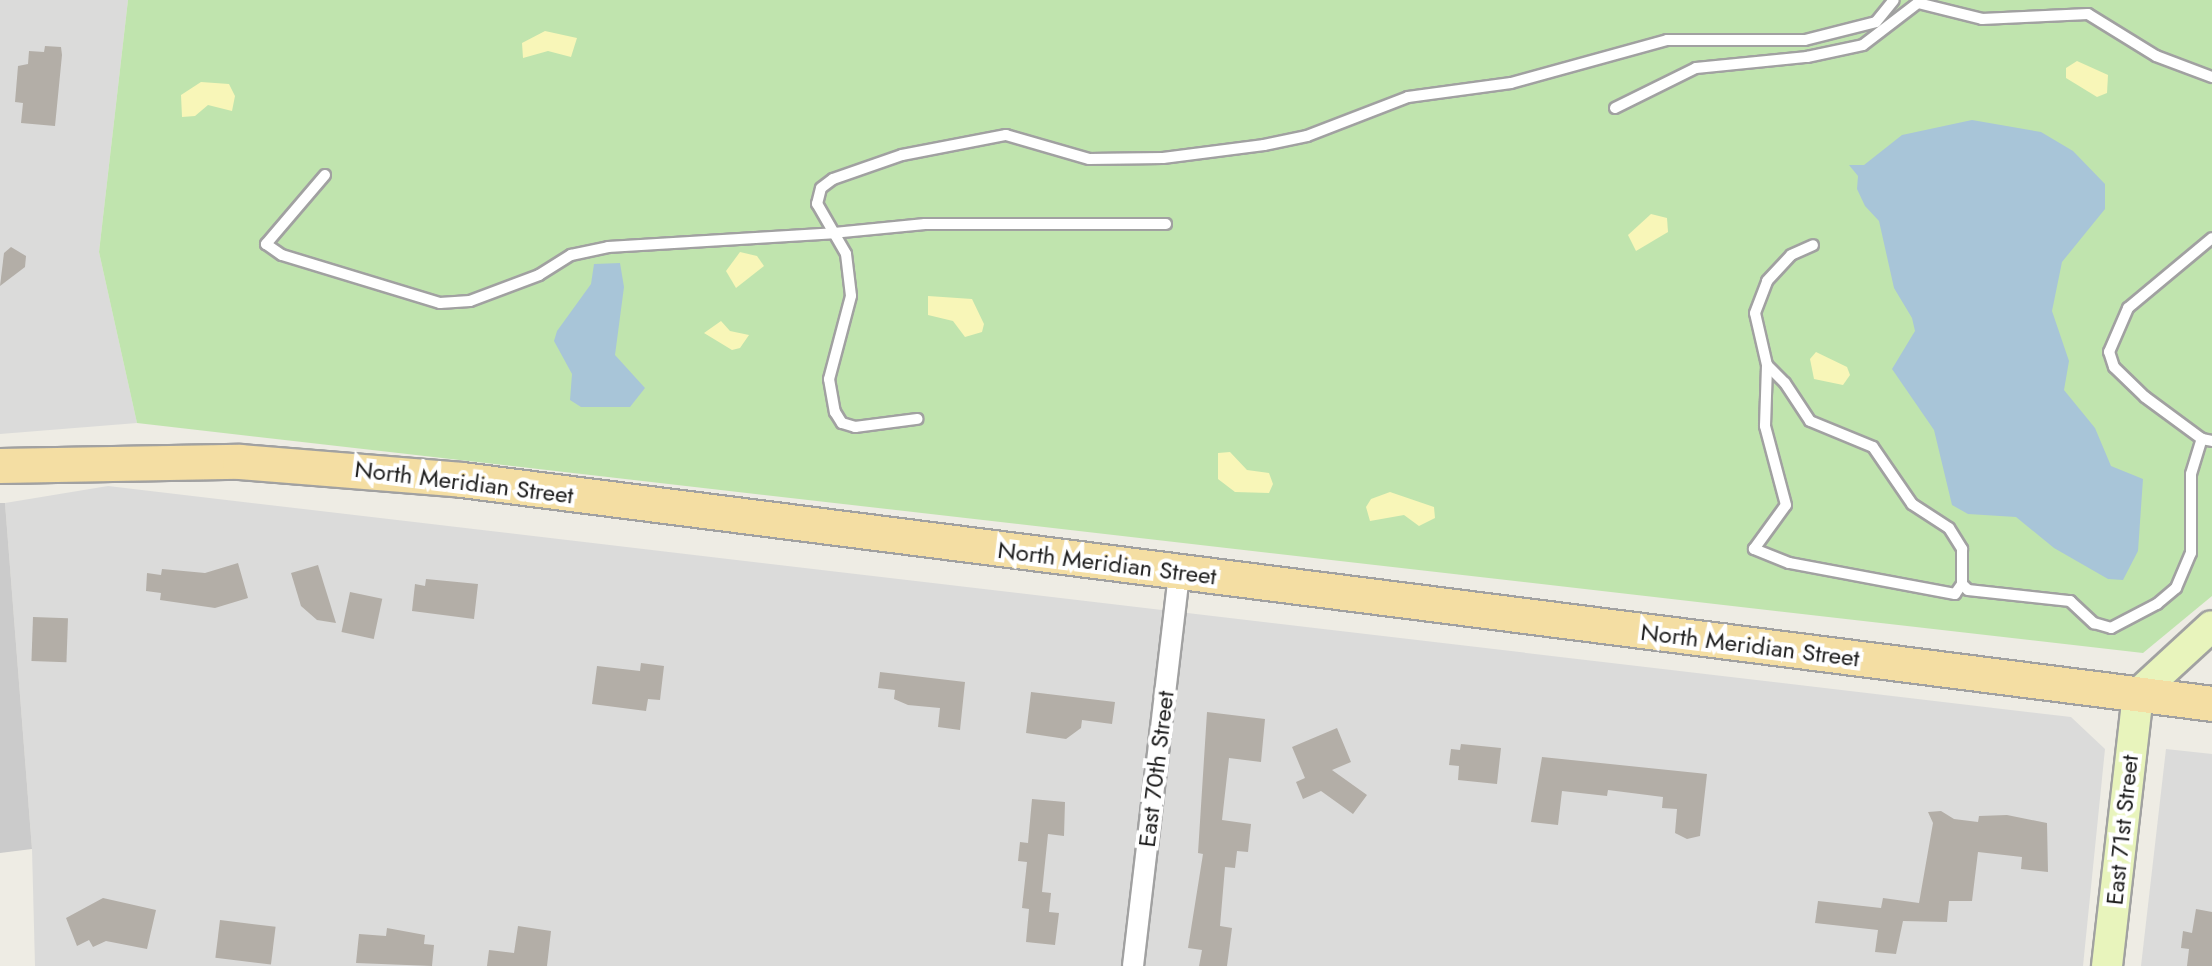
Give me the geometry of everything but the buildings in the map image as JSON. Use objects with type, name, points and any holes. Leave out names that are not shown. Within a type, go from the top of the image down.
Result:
[{"type":"main road","name":"North Meridian Street","points":[[0,466],[136,460],[318,466],[2212,704]]},
{"type":"main road","points":[[2138,694],[2212,626]]},
{"type":"main road","name":"East 71st Street","points":[[2107,966],[2138,694]]},
{"type":"street","name":"East 70th Street","points":[[1133,966],[1179,573]]},
{"type":"lane","points":[[917,419],[855,427],[842,423],[835,412],[829,379],[851,296],[846,254],[817,204],[821,188],[902,155],[1006,135],[1089,159],[1163,158],[1264,145],[1307,136],[1408,97],[1511,83],[1667,40],[1805,40],[1876,22],[1894,0]]},
{"type":"lane","points":[[1615,108],[1696,68],[1807,57],[1863,45],[1918,3],[1982,19],[2088,14],[2156,56],[2212,77]]},
{"type":"lane","points":[[325,175],[266,244],[282,255],[440,303],[470,301],[539,275],[571,255],[608,247],[925,224],[1166,224]]},
{"type":"lane","points":[[1962,584],[1968,590],[2070,601],[2094,623],[2111,628],[2157,604],[2176,588],[2191,553],[2191,474],[2207,440],[2145,397],[2114,367],[2109,352],[2128,308],[2212,238]]},
{"type":"lane","points":[[1767,365],[1785,383],[1810,421],[1873,447],[1912,504],[1949,528],[1962,549],[1962,584],[1955,594],[1789,563],[1754,549],[1786,505],[1765,426],[1767,365],[1755,313],[1767,281],[1791,255],[1813,245]]},
{"type":"shaded area","points":[[0,0],[128,0],[99,252],[137,423],[0,434]]},
{"type":"shaded area","points":[[108,486],[2071,717],[2105,749],[2083,966],[35,966],[32,849],[5,503]]},
{"type":"shaded area","points":[[0,503],[5,503],[32,849],[0,853]]},
{"type":"shaded area","points":[[2166,749],[2212,754],[2212,966],[2141,966]]},
{"type":"green space","points":[[128,0],[2212,0],[2212,596],[2143,653],[137,423],[99,252]]},
{"type":"sand","points":[[545,31],[577,38],[571,57],[548,51],[523,58],[522,43]]},
{"type":"sand","points":[[2077,61],[2108,75],[2107,93],[2097,97],[2066,78],[2066,68]]},
{"type":"sand","points":[[201,82],[229,84],[235,96],[232,111],[208,105],[195,116],[182,117],[181,95]]},
{"type":"sand","points":[[1651,214],[1667,218],[1668,232],[1636,251],[1628,235]]},
{"type":"sand","points":[[740,252],[757,256],[764,266],[736,288],[726,271]]},
{"type":"sand","points":[[928,296],[972,299],[984,324],[982,332],[965,337],[953,321],[928,315]]},
{"type":"sand","points":[[721,321],[730,331],[749,335],[740,348],[732,350],[704,333]]},
{"type":"sand","points":[[1816,352],[1847,367],[1850,375],[1843,385],[1814,379],[1810,359]]},
{"type":"sand","points":[[1230,452],[1247,470],[1269,473],[1273,484],[1269,493],[1235,492],[1218,479],[1218,453]]},
{"type":"sand","points":[[1390,492],[1434,507],[1435,518],[1419,526],[1404,515],[1370,521],[1366,507],[1371,499]]},
{"type":"water","points":[[1972,120],[2041,132],[2073,151],[2105,184],[2105,209],[2062,262],[2052,311],[2069,361],[2064,390],[2095,428],[2111,466],[2143,479],[2138,551],[2123,580],[2108,579],[2054,548],[2016,517],[1968,514],[1952,505],[1934,430],[1892,369],[1915,331],[1912,318],[1894,288],[1879,221],[1865,206],[1857,189],[1858,176],[1849,165],[1864,165],[1902,135]]},
{"type":"water","points":[[620,263],[624,287],[615,355],[645,388],[630,407],[581,407],[570,400],[572,374],[554,341],[557,331],[591,284],[594,264]]}]
